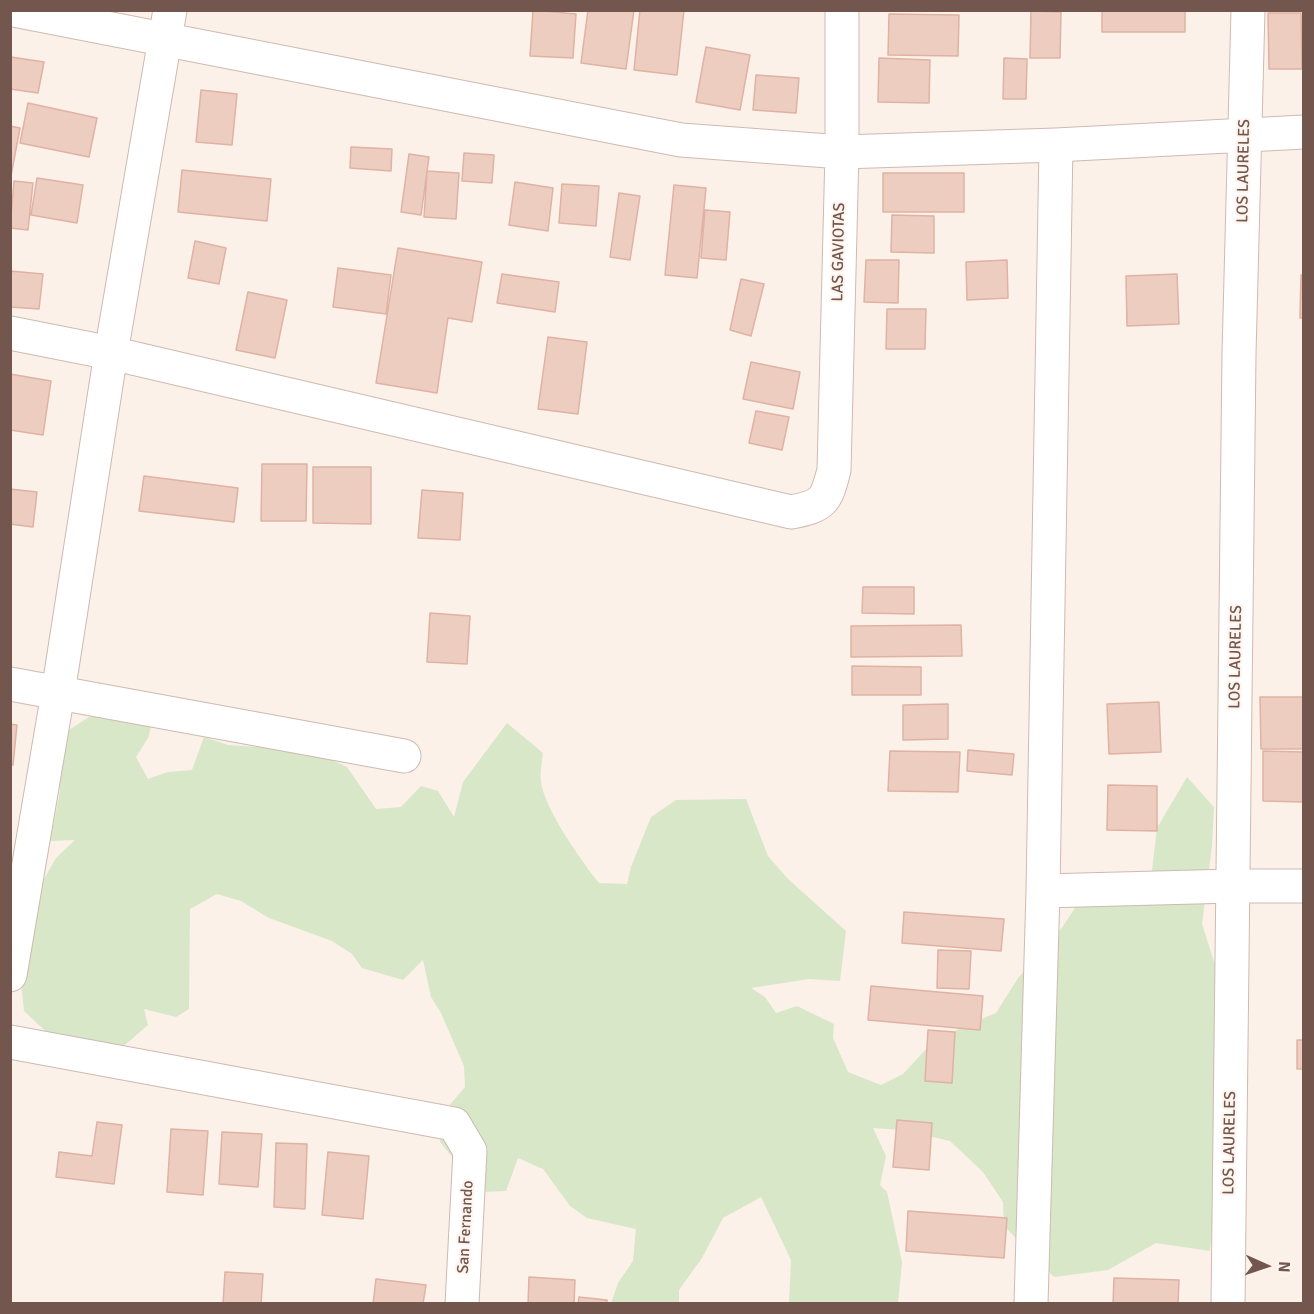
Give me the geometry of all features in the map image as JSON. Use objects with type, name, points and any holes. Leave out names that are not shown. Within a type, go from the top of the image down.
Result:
[{"type":"street","points":[[14,10],[168,26],[681,140],[842,152],[1304,132]]},
{"type":"street","name":"LAS GAVIOTAS","points":[[111,353],[790,512],[814,507],[829,493],[834,470],[842,152],[842,10]]},
{"type":"street","name":"LOS LAURELES","points":[[1228,1304],[1239,354],[1248,10]]},
{"type":"street","points":[[10,975],[58,693],[111,353],[168,26]]},
{"type":"street","points":[[1032,1304],[1043,891],[1056,144]]},
{"type":"street","points":[[10,333],[111,353]]},
{"type":"street","points":[[10,684],[404,756]]},
{"type":"street","points":[[1043,891],[1304,886]]},
{"type":"street","name":"San Fernando","points":[[10,1042],[454,1124],[470,1151],[462,1304]]},
{"type":"green space","points":[[125,706],[154,717],[148,738],[136,757],[148,779],[168,772],[192,770],[204,737],[228,745],[313,751],[347,767],[376,809],[401,807],[421,786],[438,791],[454,817],[463,782],[507,723],[543,753],[541,781],[543,792],[556,819],[599,883],[627,884],[631,867],[651,817],[676,800],[746,799],[768,856],[787,878],[846,931],[840,981],[809,979],[751,988],[765,997],[776,1013],[797,1006],[834,1024],[833,1038],[848,1072],[881,1085],[903,1074],[927,1048],[960,1028],[996,1013],[1018,978],[1057,935],[1091,884],[1151,879],[1157,828],[1187,777],[1214,807],[1212,846],[1202,924],[1217,971],[1221,1126],[1210,1251],[1156,1243],[1108,1270],[1054,1277],[1004,1226],[1003,1202],[983,1172],[950,1141],[903,1130],[873,1128],[886,1156],[880,1185],[887,1192],[902,1262],[898,1303],[789,1303],[791,1260],[761,1197],[723,1218],[702,1258],[679,1290],[679,1303],[611,1303],[618,1283],[633,1261],[636,1229],[587,1218],[570,1206],[543,1169],[518,1158],[506,1191],[481,1192],[440,1142],[443,1113],[465,1087],[464,1066],[441,1013],[431,997],[423,960],[403,980],[362,968],[352,954],[332,941],[269,918],[241,901],[217,894],[190,909],[189,1009],[176,1017],[144,1009],[148,1025],[103,1064],[57,1042],[24,1011],[19,963],[31,902],[56,858],[75,840],[50,841],[60,791],[56,764],[69,730],[89,717]]},
{"type":"building","points":[[533,10],[576,14],[573,58],[530,56]]},
{"type":"building","points":[[588,10],[634,10],[626,69],[581,63]]},
{"type":"building","points":[[640,10],[684,10],[677,75],[634,70]]},
{"type":"building","points":[[1102,10],[1185,10],[1185,32],[1102,32]]},
{"type":"building","points":[[1031,11],[1061,12],[1060,58],[1030,58]]},
{"type":"building","points":[[1268,13],[1301,13],[1302,69],[1269,69]]},
{"type":"building","points":[[889,14],[959,15],[958,56],[888,55]]},
{"type":"building","points":[[706,47],[750,55],[740,110],[696,102]]},
{"type":"building","points":[[11,57],[44,62],[38,93],[10,89]]},
{"type":"building","points":[[879,58],[930,60],[929,103],[878,102]]},
{"type":"building","points":[[1004,58],[1027,59],[1026,99],[1003,99]]},
{"type":"building","points":[[756,75],[799,78],[796,113],[753,110]]},
{"type":"building","points":[[201,90],[237,94],[232,145],[196,142]]},
{"type":"building","points":[[28,103],[97,118],[89,157],[20,143]]},
{"type":"building","points":[[10,126],[20,128],[10,181]]},
{"type":"building","points":[[351,147],[392,149],[391,171],[350,168]]},
{"type":"building","points":[[464,153],[494,155],[492,183],[462,181]]},
{"type":"building","points":[[409,154],[429,157],[421,215],[401,212]]},
{"type":"building","points":[[182,170],[271,179],[267,221],[178,212]]},
{"type":"building","points":[[427,171],[459,173],[456,219],[424,217]]},
{"type":"building","points":[[883,173],[964,173],[964,212],[883,212]]},
{"type":"building","points":[[37,178],[83,185],[77,223],[31,215]]},
{"type":"building","points":[[14,181],[33,183],[28,230],[10,228]]},
{"type":"building","points":[[515,182],[553,188],[548,231],[509,225]]},
{"type":"building","points":[[562,184],[599,186],[596,226],[559,223]]},
{"type":"building","points":[[674,185],[706,188],[697,278],[665,275]]},
{"type":"building","points":[[619,193],[640,196],[630,260],[610,257]]},
{"type":"building","points":[[705,210],[730,212],[726,260],[701,258]]},
{"type":"building","points":[[892,215],[934,216],[934,253],[891,252]]},
{"type":"building","points":[[195,241],[226,248],[219,284],[188,278]]},
{"type":"building","points":[[398,248],[482,262],[472,322],[448,318],[437,393],[376,383]]},
{"type":"building","points":[[866,260],[899,260],[898,303],[864,302]]},
{"type":"building","points":[[1007,260],[1008,298],[967,300],[966,262]]},
{"type":"building","points":[[338,268],[391,275],[386,314],[333,307]]},
{"type":"building","points":[[10,271],[43,274],[39,309],[10,307]]},
{"type":"building","points":[[502,274],[559,282],[555,312],[497,303]]},
{"type":"building","points":[[1177,274],[1179,324],[1127,326],[1126,276]]},
{"type":"building","points":[[1301,275],[1304,275],[1304,318],[1300,318]]},
{"type":"building","points":[[741,279],[764,284],[751,336],[730,330]]},
{"type":"building","points":[[248,292],[287,300],[275,358],[236,350]]},
{"type":"building","points":[[887,309],[926,309],[925,349],[886,349]]},
{"type":"building","points":[[548,337],[587,342],[578,414],[538,409]]},
{"type":"building","points":[[751,362],[800,372],[793,409],[743,399]]},
{"type":"building","points":[[10,374],[51,381],[43,435],[10,430]]},
{"type":"building","points":[[756,411],[789,417],[782,450],[749,443]]},
{"type":"building","points":[[262,464],[307,464],[306,521],[261,521]]},
{"type":"building","points":[[313,467],[371,467],[371,524],[313,523]]},
{"type":"building","points":[[144,476],[238,488],[234,522],[139,511]]},
{"type":"building","points":[[10,489],[37,492],[33,527],[10,524]]},
{"type":"building","points":[[422,490],[463,493],[460,540],[418,538]]},
{"type":"building","points":[[863,587],[914,587],[914,614],[862,613]]},
{"type":"building","points":[[430,613],[470,616],[467,664],[427,662]]},
{"type":"building","points":[[961,625],[962,656],[851,657],[851,626]]},
{"type":"building","points":[[852,666],[921,667],[921,695],[852,695]]},
{"type":"building","points":[[1260,697],[1304,697],[1304,749],[1261,749]]},
{"type":"building","points":[[1159,702],[1161,752],[1109,754],[1107,704]]},
{"type":"building","points":[[948,704],[948,739],[903,740],[903,705]]},
{"type":"building","points":[[10,724],[17,725],[13,765],[10,765]]},
{"type":"building","points":[[968,750],[1014,754],[1012,775],[967,771]]},
{"type":"building","points":[[890,751],[960,752],[958,792],[888,791]]},
{"type":"building","points":[[1263,751],[1304,752],[1304,802],[1263,801]]},
{"type":"building","points":[[1108,785],[1157,786],[1157,831],[1107,830]]},
{"type":"building","points":[[904,912],[1004,919],[1001,951],[902,943]]},
{"type":"building","points":[[938,950],[971,951],[969,989],[937,988]]},
{"type":"building","points":[[871,986],[983,996],[980,1030],[868,1020]]},
{"type":"building","points":[[928,1030],[955,1032],[952,1083],[925,1081]]},
{"type":"building","points":[[1297,1040],[1304,1040],[1304,1069],[1297,1069]]},
{"type":"building","points":[[897,1120],[932,1123],[929,1170],[893,1167]]},
{"type":"building","points":[[97,1122],[122,1125],[114,1184],[56,1177],[59,1152],[92,1156]]},
{"type":"building","points":[[171,1129],[208,1131],[203,1195],[167,1192]]},
{"type":"building","points":[[222,1132],[262,1134],[258,1187],[219,1184]]},
{"type":"building","points":[[276,1143],[307,1144],[305,1209],[274,1207]]},
{"type":"building","points":[[328,1152],[369,1156],[363,1219],[322,1215]]},
{"type":"building","points":[[908,1211],[1007,1218],[1004,1258],[906,1251]]},
{"type":"building","points":[[225,1272],[263,1274],[261,1304],[223,1304]]},
{"type":"building","points":[[529,1277],[575,1280],[574,1304],[528,1304]]},
{"type":"building","points":[[1114,1278],[1179,1280],[1178,1304],[1113,1304]]},
{"type":"building","points":[[376,1279],[426,1285],[423,1304],[373,1304]]},
{"type":"building","points":[[579,1297],[607,1300],[607,1304],[578,1304]]}]
